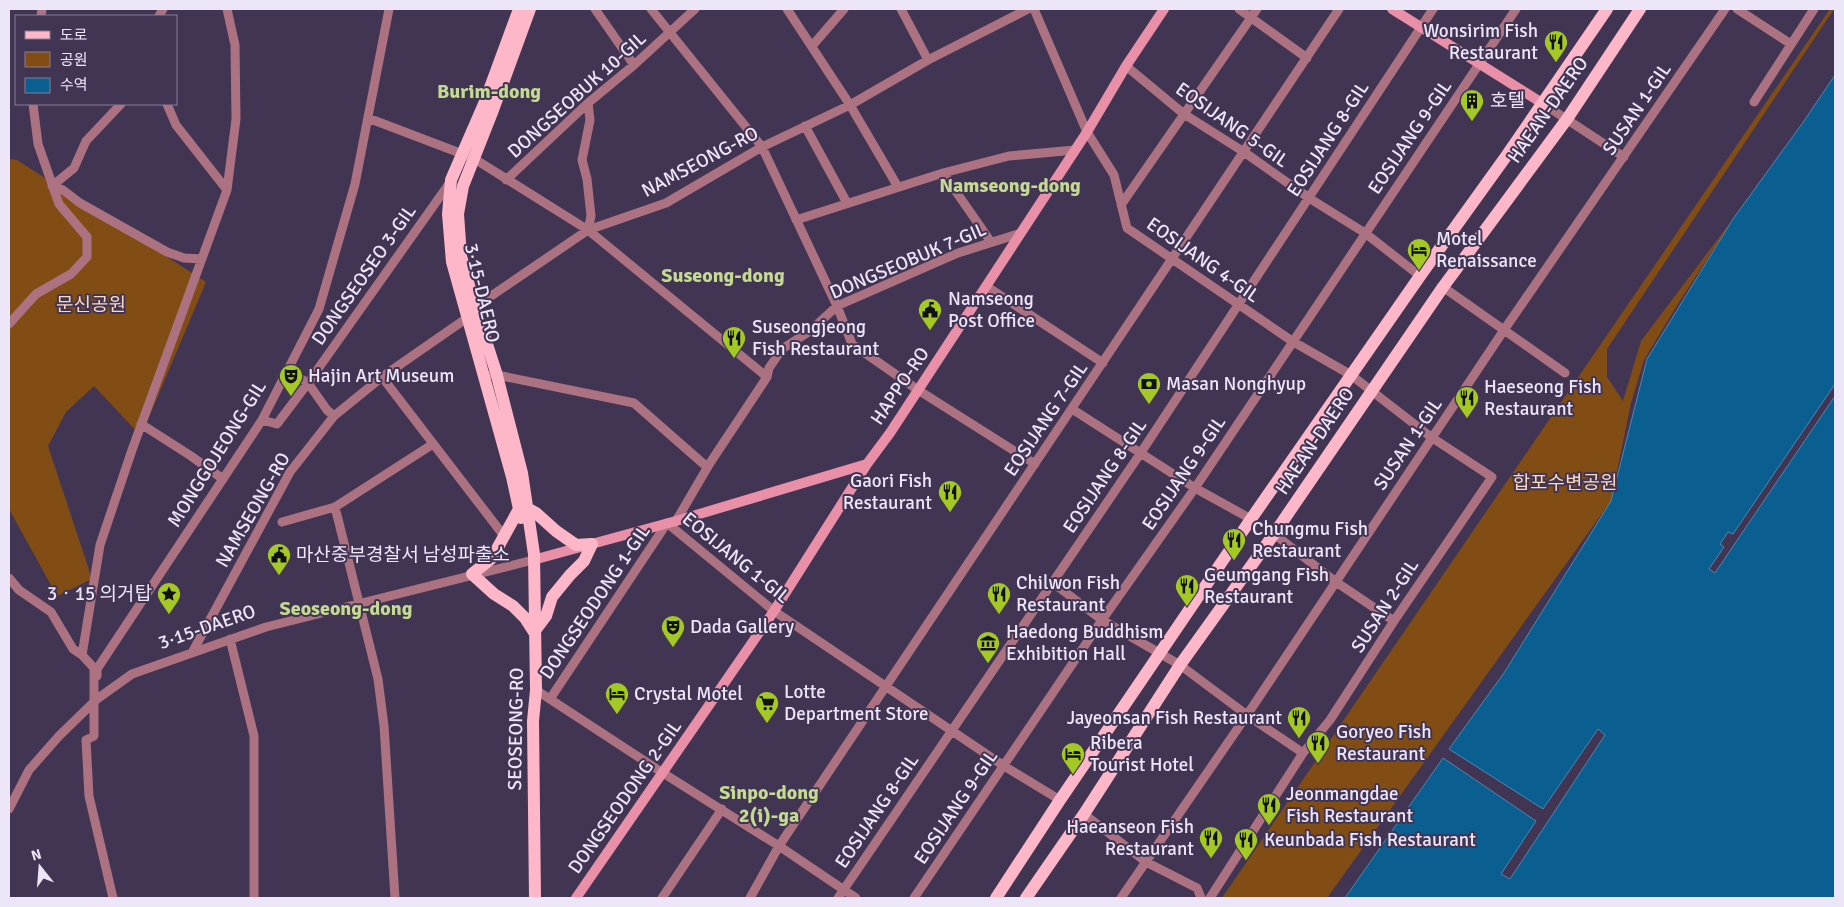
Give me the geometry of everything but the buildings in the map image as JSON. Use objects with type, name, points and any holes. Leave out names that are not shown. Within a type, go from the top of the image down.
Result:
[{"type":"main road","name":"3·15-DAERO","points":[[519,9],[467,156],[458,214],[461,256],[483,373],[512,477],[523,509],[534,554],[533,560]]},
{"type":"main road","name":"3·15-DAERO","points":[[523,509],[522,473],[496,374],[452,262],[448,214],[451,180],[493,110],[530,9]]},
{"type":"main road","name":"HAPPO-RO","points":[[867,464],[890,433],[1087,132],[1126,66],[1164,9]]},
{"type":"main road","points":[[1392,9],[1542,103]]},
{"type":"main road","name":"HAEAN-DAERO","points":[[996,898],[1060,800],[1251,519],[1607,9]]},
{"type":"main road","name":"HAEAN-DAERO","points":[[1026,898],[1084,814],[1180,665],[1274,534],[1442,287],[1567,120],[1640,9]]},
{"type":"main road","points":[[533,560],[672,522],[867,464]]},
{"type":"main road","name":"DONGSEODONG 2-GIL","points":[[576,898],[774,611],[867,464]]},
{"type":"main road","points":[[523,509],[536,513],[556,531],[576,545],[592,544],[584,561],[552,597],[546,616],[534,632],[514,606],[494,594],[472,574],[492,558],[504,536],[523,509]]},
{"type":"main road","name":"SEOSEONG-RO","points":[[533,560],[536,690],[533,721],[535,898]]},
{"type":"street","points":[[82,656],[100,545],[141,424],[227,190],[236,119],[235,45],[227,9]]},
{"type":"street","name":"MONGGOJEONG-GIL","points":[[95,701],[97,669],[262,420],[319,309],[354,184],[389,9]]},
{"type":"street","points":[[594,9],[634,65]]},
{"type":"street","points":[[650,9],[671,32],[762,146],[837,306],[852,344],[918,390],[1035,464]]},
{"type":"street","name":"DONGSEOBUK 10-GIL","points":[[695,9],[634,65],[588,103],[506,180],[588,230],[767,377]]},
{"type":"street","points":[[787,9],[850,105],[898,187]]},
{"type":"street","points":[[812,46],[844,9]]},
{"type":"street","points":[[901,9],[928,60]]},
{"type":"street","name":"NAMSEONG-RO","points":[[193,651],[290,472],[334,416],[382,377],[588,230],[666,203],[762,146],[850,105],[928,60],[1028,9]]},
{"type":"street","name":"EOSIJANG 4-GIL","points":[[1034,9],[1087,132],[1114,175],[1127,228],[1292,341],[1351,375]]},
{"type":"street","points":[[1239,9],[1307,58]]},
{"type":"street","points":[[1121,205],[1257,9]]},
{"type":"street","name":"EOSIJANG 7-GIL","points":[[750,898],[779,846],[1339,9]]},
{"type":"street","name":"EOSIJANG 8-GIL","points":[[841,894],[1140,454],[1433,9]]},
{"type":"street","name":"EOSIJANG 9-GIL","points":[[914,898],[1102,620],[1195,488],[1516,9]]},
{"type":"street","name":"SUSAN 1-GIL","points":[[1121,898],[1247,715],[1431,437],[1725,9]]},
{"type":"street","points":[[1737,9],[1791,44]]},
{"type":"street","points":[[1754,102],[1814,9]]},
{"type":"street","name":"EOSIJANG 5-GIL","points":[[1126,66],[1184,114],[1244,152],[1309,198],[1365,233],[1420,276]]},
{"type":"street","points":[[588,103],[590,120],[582,160],[587,179],[591,216],[588,230]]},
{"type":"street","points":[[1542,103],[1624,157]]},
{"type":"street","points":[[9,324],[36,294],[71,274],[87,257],[87,238],[59,204],[52,186],[38,144],[33,105]]},
{"type":"street","points":[[52,186],[74,168],[86,141],[120,105]]},
{"type":"street","points":[[167,105],[176,125],[227,190]]},
{"type":"street","points":[[368,118],[467,156],[506,180]]},
{"type":"street","points":[[805,126],[847,203]]},
{"type":"street","points":[[796,220],[943,173],[1009,156],[1075,150]]},
{"type":"street","points":[[943,173],[991,242]]},
{"type":"street","name":"DONGSEOSEO 3-GIL","points":[[262,420],[277,424],[451,180]]},
{"type":"street","points":[[52,186],[63,190],[80,204],[167,252],[184,258],[202,259]]},
{"type":"street","name":"DONGSEOBUK 7-GIL","points":[[672,522],[767,377],[769,368],[782,349],[810,331],[837,306],[958,253],[1021,233]]},
{"type":"street","points":[[986,286],[1103,363]]},
{"type":"street","points":[[1442,287],[1564,373]]},
{"type":"street","points":[[288,371],[308,383],[327,410],[334,416]]},
{"type":"street","points":[[483,373],[496,374],[634,403],[707,467]]},
{"type":"street","name":"SUSAN 2-GIL","points":[[1210,898],[1303,753],[1330,720],[1394,621],[1492,477],[1431,437],[1351,375]]},
{"type":"street","points":[[382,377],[504,536]]},
{"type":"street","points":[[1072,409],[1195,488],[1251,519]]},
{"type":"street","points":[[141,424],[223,479]]},
{"type":"street","points":[[282,522],[335,507],[433,444]]},
{"type":"street","points":[[335,507],[378,679],[384,726],[395,898]]},
{"type":"street","name":"EOSIJANG 1-GIL","points":[[672,522],[774,611],[1004,766],[1060,800]]},
{"type":"street","name":"DONGSEODONG 1-GIL","points":[[550,699],[672,522]]},
{"type":"street","points":[[1274,534],[1336,582],[1394,621]]},
{"type":"street","name":"3·15-DAERO","points":[[9,807],[29,770],[59,736],[95,701],[132,674],[230,638],[266,627],[533,560]]},
{"type":"street","points":[[9,578],[19,590],[51,612],[73,649],[94,668],[94,736],[86,740],[89,796],[113,898]]},
{"type":"street","points":[[1053,582],[1102,620],[1180,665],[1247,715],[1303,753]]},
{"type":"street","points":[[230,638],[254,736],[254,898]]},
{"type":"street","points":[[536,690],[663,774],[779,846],[841,894],[856,898]]},
{"type":"street","points":[[662,898],[722,809]]},
{"type":"street","points":[[1084,814],[1146,862],[1197,888],[1201,898]]},
{"type":"green space","name":"합포수변공원","points":[[1830,9],[1834,9],[1607,349],[1607,377],[1623,401],[1641,341],[1733,219],[1644,360],[1631,403],[1611,501],[1327,898],[1222,898]]},
{"type":"green space","name":"문신공원","points":[[9,159],[17,160],[206,282],[141,436],[94,386],[66,412],[48,446],[92,579],[57,596],[9,509]]},
{"type":"water","points":[[1835,75],[1835,384],[1733,534],[1728,532],[1720,544],[1724,547],[1709,569],[1715,573],[1835,396],[1835,898],[1345,898],[1443,758],[1536,821],[1501,874],[1510,879],[1605,735],[1598,729],[1543,809],[1449,749],[1504,673],[1611,501],[1647,359],[1733,219]]},
{"type":"place","name":"Wonsirim Fish Restaurant","points":[[1556,63]]},
{"type":"place","name":"호텔","points":[[1472,122]]},
{"type":"place","name":"Motel Renaissance","points":[[1419,271]]},
{"type":"place","name":"Namseong Post Office","points":[[930,331]]},
{"type":"place","name":"Suseongjeong Fish Restaurant","points":[[734,359]]},
{"type":"place","name":"Hajin Art Museum","points":[[291,397]]},
{"type":"place","name":"Masan Nonghyup","points":[[1149,405]]},
{"type":"place","name":"Haeseong Fish Restaurant","points":[[1467,419]]},
{"type":"place","name":"Gaori Fish Restaurant","points":[[950,513]]},
{"type":"place","name":"Chungmu Fish Restaurant","points":[[1234,561]]},
{"type":"place","name":"마산중부경찰서 남성파출소","points":[[279,576]]},
{"type":"place","name":"Geumgang Fish Restaurant","points":[[1187,607]]},
{"type":"place","name":"3ㆍ15 의거탑","points":[[169,615]]},
{"type":"place","name":"Chilwon Fish Restaurant","points":[[999,615]]},
{"type":"place","name":"Dada Gallery","points":[[673,648]]},
{"type":"place","name":"Haedong Buddhism Exhibition Hall","points":[[988,664]]},
{"type":"place","name":"Crystal Motel","points":[[617,715]]},
{"type":"place","name":"Lotte Department Store","points":[[767,724]]},
{"type":"place","name":"Jayeonsan Fish Restaurant","points":[[1299,739]]},
{"type":"place","name":"Goryeo Fish Restaurant","points":[[1318,764]]},
{"type":"place","name":"Ribera Tourist Hotel","points":[[1073,775]]},
{"type":"place","name":"Jeonmangdae Fish Restaurant","points":[[1269,826]]},
{"type":"place","name":"Haeanseon Fish Restaurant","points":[[1211,859]]},
{"type":"place","name":"Keunbada Fish Restaurant","points":[[1246,861]]},
{"type":"district","name":"Burim-dong","points":[[489,91]]},
{"type":"district","name":"Namseong-dong","points":[[1010,185]]},
{"type":"district","name":"Suseong-dong","points":[[723,275]]},
{"type":"district","name":"Seoseong-dong","points":[[346,608]]},
{"type":"district","name":"Sinpo-dong 2(i)-ga","points":[[769,804]]}]
